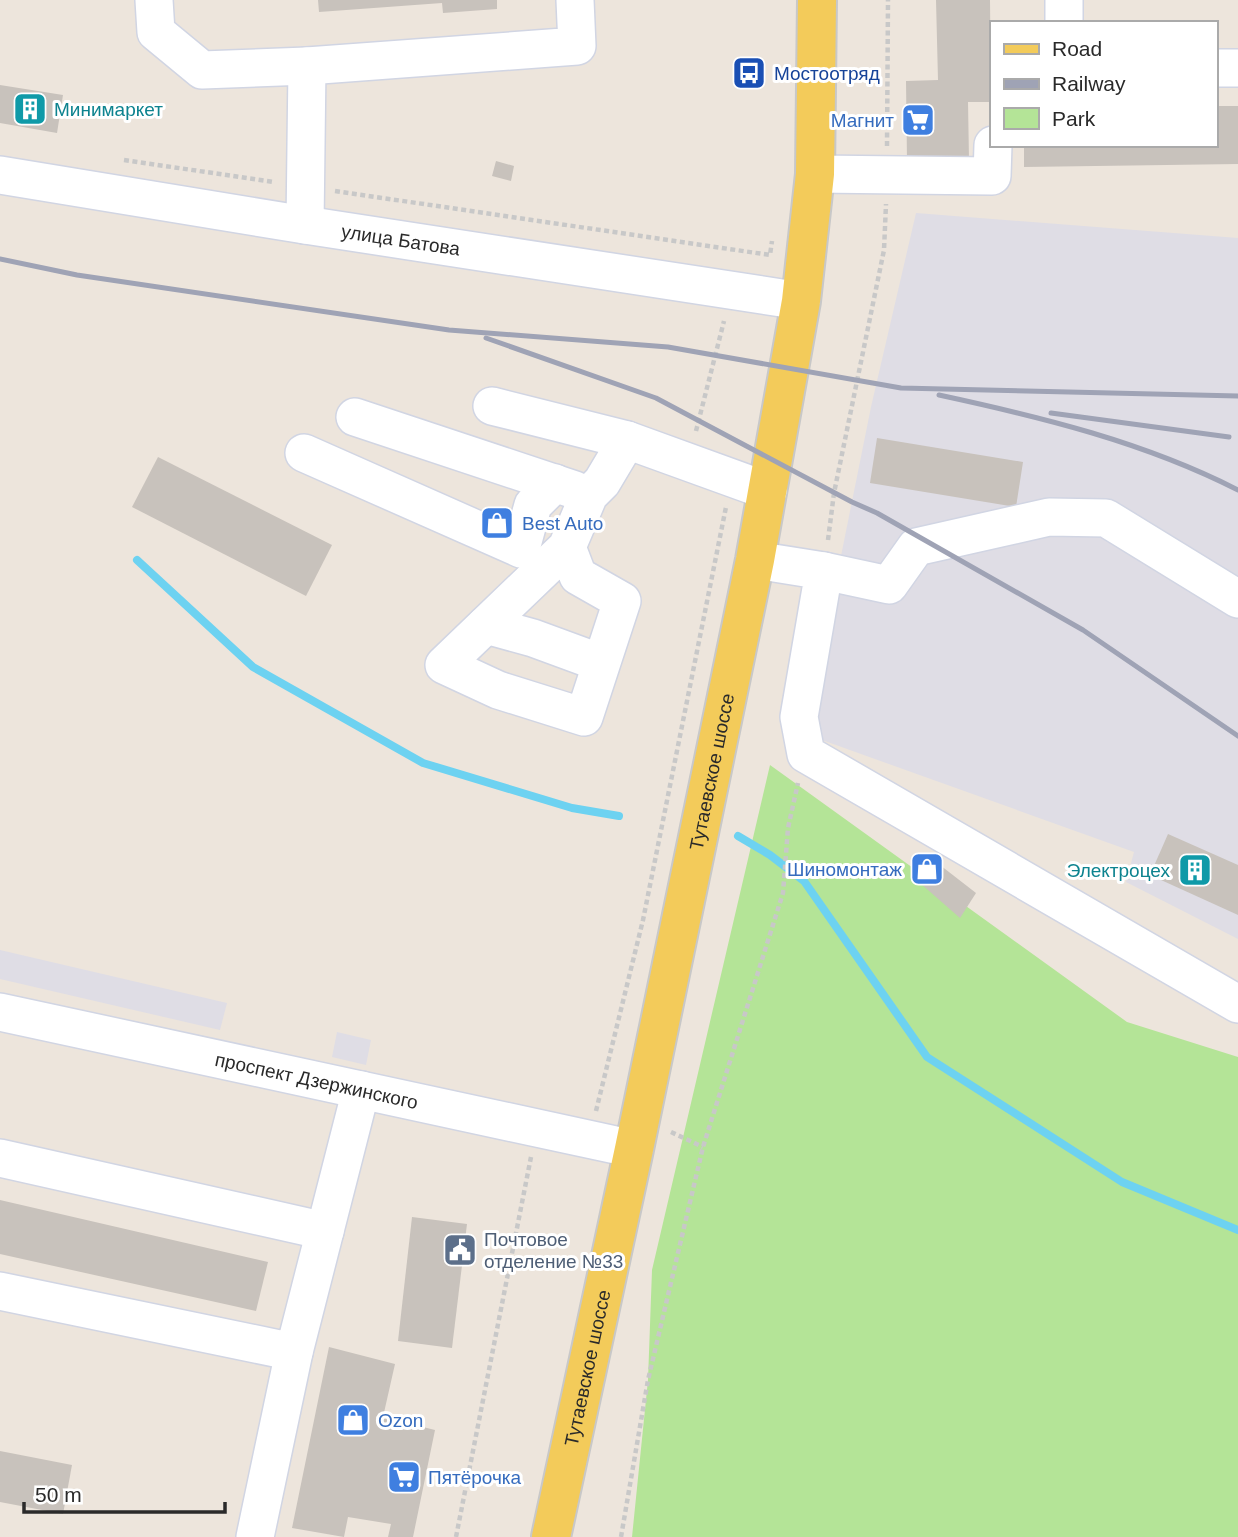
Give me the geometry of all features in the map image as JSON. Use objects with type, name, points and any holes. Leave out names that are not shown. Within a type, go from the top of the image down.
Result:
[{"type":"main road","name":"Тутаевское шоссе","points":[[551,1537],[755,560],[802,301],[815,174],[817,0]]},
{"type":"street","points":[[154,0],[156,32],[202,70],[307,66],[578,46],[575,0]]},
{"type":"street","points":[[1064,0],[1064,21]]},
{"type":"street","points":[[305,225],[307,66]]},
{"type":"street","points":[[1217,68],[1238,68]]},
{"type":"street","points":[[815,174],[992,176],[993,147]]},
{"type":"street","name":"улица Батова","points":[[0,176],[802,301]]},
{"type":"street","points":[[492,406],[628,440],[768,491]]},
{"type":"street","points":[[355,417],[590,495]]},
{"type":"street","points":[[567,547],[578,576],[622,601],[584,717],[498,690],[444,665],[567,547],[590,495],[602,482],[628,440]]},
{"type":"street","points":[[304,453],[521,549],[533,505],[555,483]]},
{"type":"street","points":[[755,560],[889,585],[916,547],[1049,517],[1107,518],[1238,599]]},
{"type":"street","points":[[824,571],[800,717],[806,754],[1238,1004]]},
{"type":"street","points":[[486,625],[533,638],[601,663]]},
{"type":"street","name":"проспект Дзержинского","points":[[0,1012],[634,1149]]},
{"type":"street","points":[[255,1537],[294,1352],[361,1090]]},
{"type":"street","points":[[0,1158],[325,1231]]},
{"type":"street","points":[[0,1291],[294,1352]]},
{"type":"path","points":[[824,571],[834,493],[884,250],[888,0]]},
{"type":"path","points":[[120,160],[770,255]]},
{"type":"path","points":[[693,464],[697,420],[731,290],[750,252]]},
{"type":"path","points":[[594,1117],[643,920],[728,500]]},
{"type":"path","points":[[621,1537],[648,1380],[703,1147],[783,893],[788,828],[806,754]]},
{"type":"path","points":[[456,1537],[536,1128]]},
{"type":"shaded area","points":[[916,213],[1238,238],[1238,939],[1126,882],[1134,852],[822,740],[808,720],[871,407]]},
{"type":"shaded area","points":[[0,950],[227,1003],[220,1030],[0,979]]},
{"type":"shaded area","points":[[337,1032],[371,1040],[366,1065],[332,1057]]},
{"type":"green space","points":[[770,765],[1127,1022],[1238,1057],[1238,1537],[632,1537],[648,1380],[652,1270]]},
{"type":"building","points":[[318,0],[497,0],[497,9],[443,13],[442,3],[319,12]]},
{"type":"building","points":[[936,0],[990,0],[990,102],[968,102],[969,160],[907,161],[906,81],[938,80]]},
{"type":"building","name":"Минимаркет","points":[[0,85],[63,95],[57,133],[0,123]]},
{"type":"building","points":[[1217,106],[1238,106],[1238,164],[1024,167],[1024,147],[1217,147]]},
{"type":"building","points":[[496,161],[514,166],[511,181],[492,176]]},
{"type":"building","points":[[877,438],[1023,462],[1016,507],[870,483]]},
{"type":"building","points":[[158,457],[332,545],[306,596],[132,507]]},
{"type":"building","name":"Электроцех","points":[[1168,834],[1238,865],[1238,915],[1150,875]]},
{"type":"building","points":[[927,855],[976,893],[960,918],[912,876]]},
{"type":"building","points":[[0,1200],[268,1262],[256,1311],[0,1254]]},
{"type":"building","points":[[412,1217],[467,1224],[452,1348],[398,1341]]},
{"type":"building","points":[[329,1347],[395,1364],[383,1417],[435,1430],[413,1537],[388,1537],[391,1524],[348,1517],[344,1537],[292,1528]]},
{"type":"building","points":[[0,1451],[72,1465],[63,1514],[0,1502]]},
{"type":"waterway","points":[[137,560],[253,667],[423,763],[572,808],[619,816]]},
{"type":"waterway","points":[[738,836],[770,855],[804,881],[927,1057],[1122,1182],[1238,1230]]},
{"type":"railway","points":[[0,259],[77,275],[449,330],[668,347],[901,388],[1238,396]]},
{"type":"railway","points":[[486,338],[656,398],[877,513],[1083,630],[1238,736]]},
{"type":"railway","points":[[939,395],[1092,433],[1166,458],[1238,490]]},
{"type":"railway","points":[[1051,413],[1229,437]]},
{"type":"place","name":"Мостоотряд","points":[[749,73]]},
{"type":"place","name":"Минимаркет","points":[[30,109]]},
{"type":"place","name":"Магнит","points":[[918,120]]},
{"type":"place","name":"Best Auto","points":[[497,523]]},
{"type":"place","name":"Шиномонтаж","points":[[927,869]]},
{"type":"place","name":"Электроцех","points":[[1195,870]]},
{"type":"place","name":"Почтовое отделение №33","points":[[460,1250]]},
{"type":"place","name":"Ozon","points":[[353,1420]]},
{"type":"place","name":"Пятёрочка","points":[[404,1477]]}]
